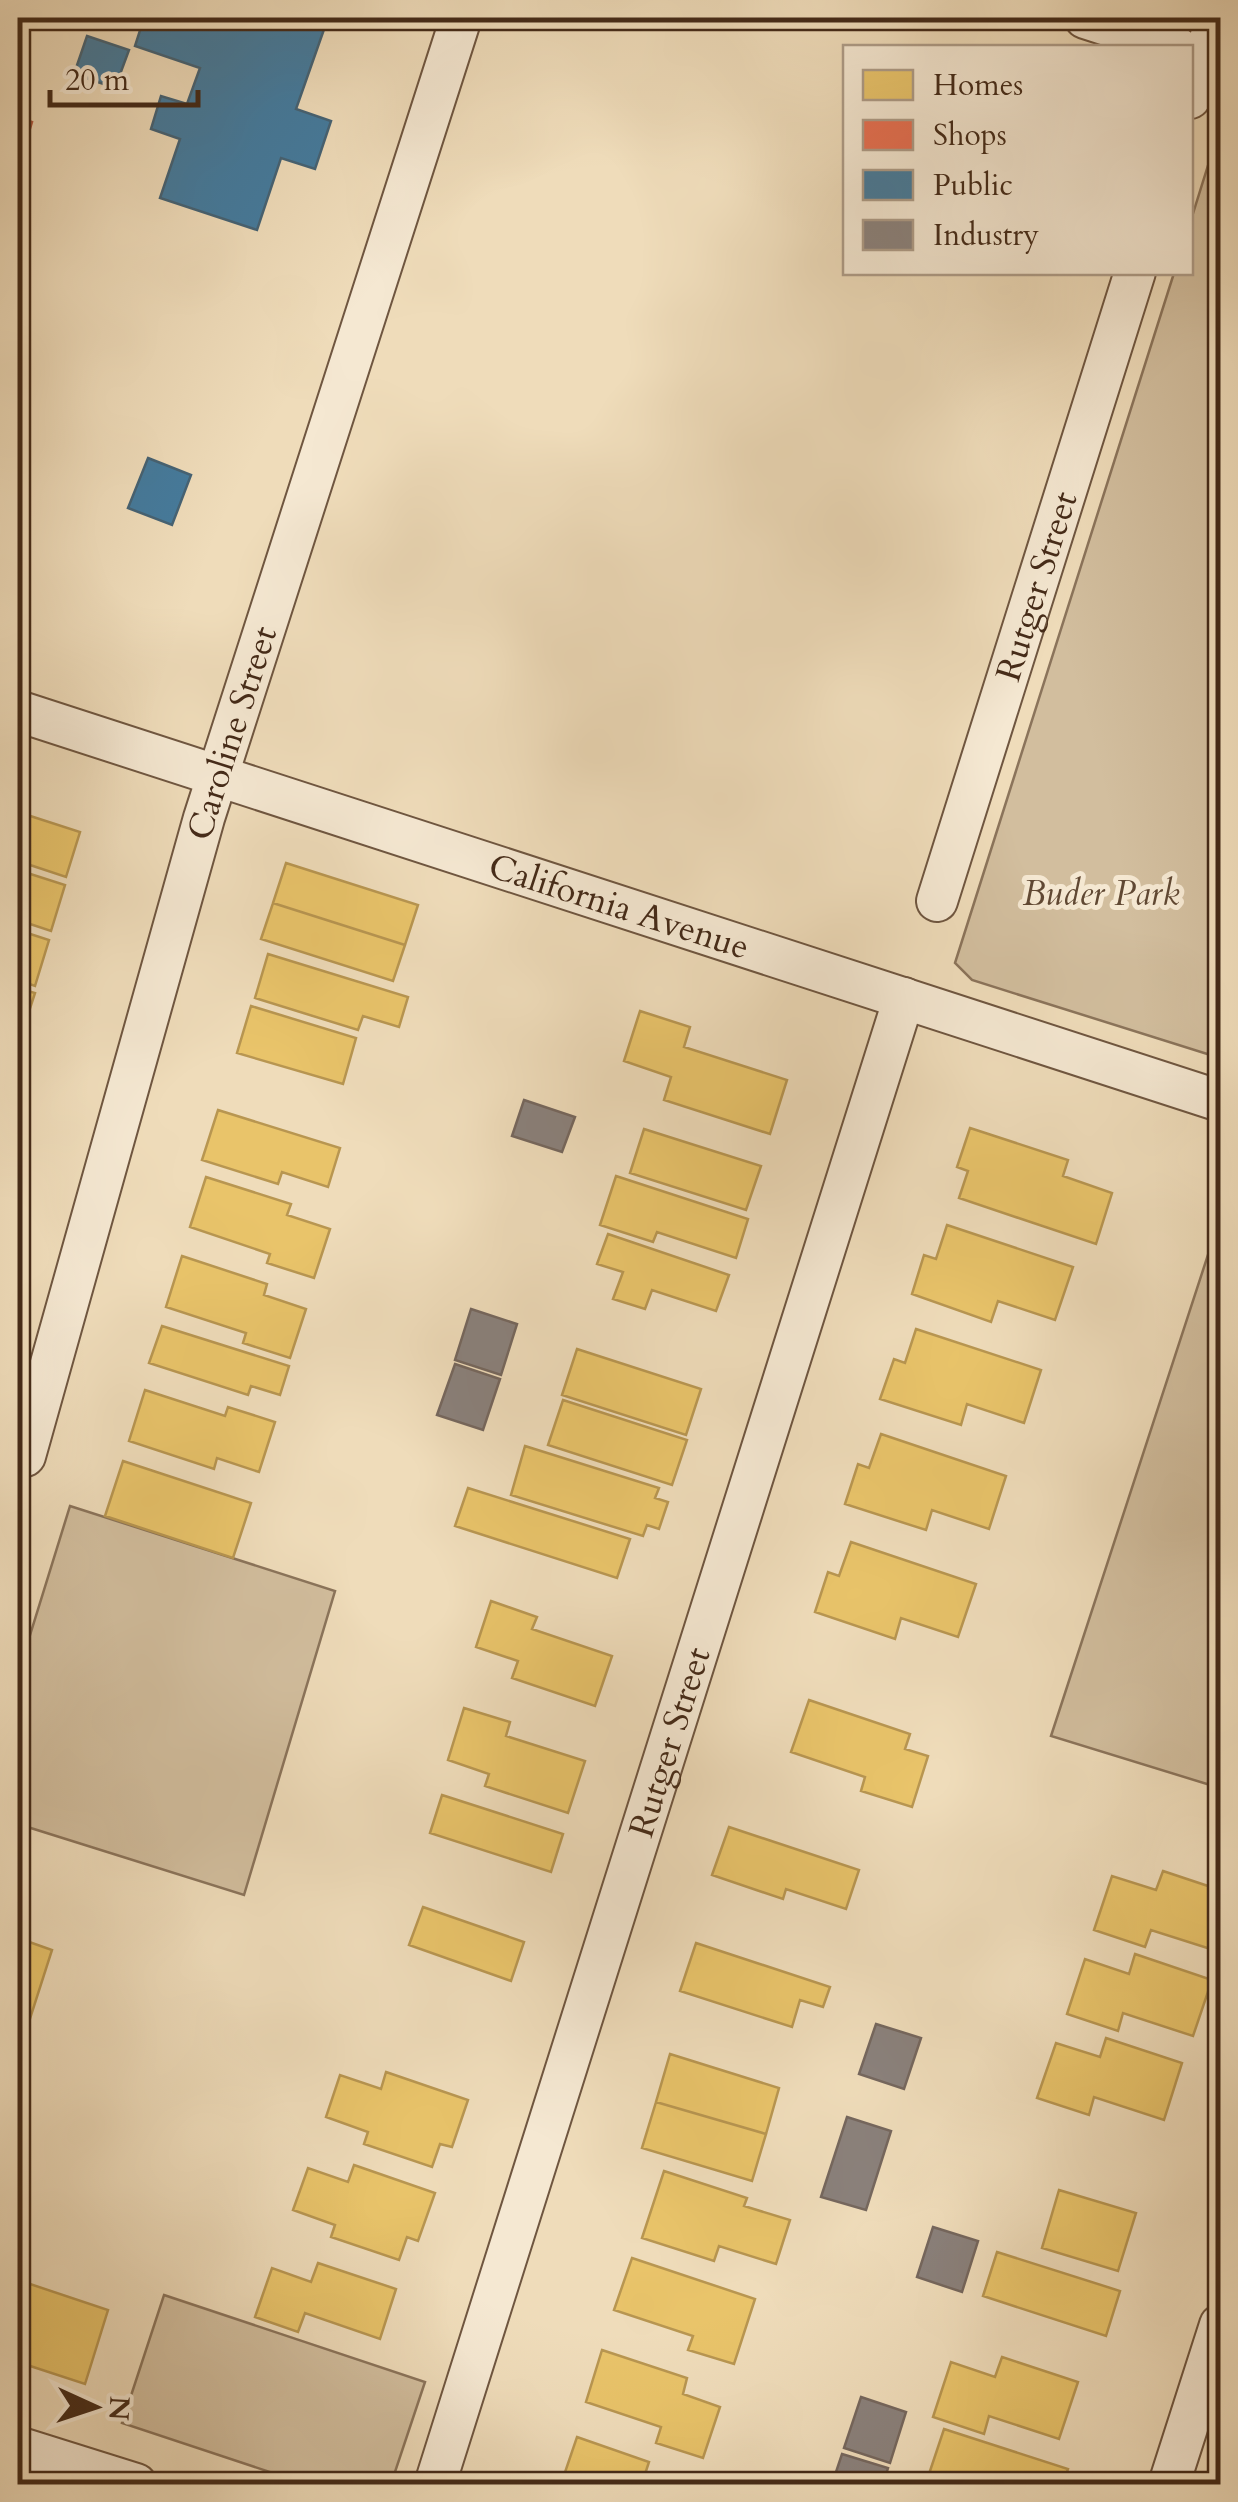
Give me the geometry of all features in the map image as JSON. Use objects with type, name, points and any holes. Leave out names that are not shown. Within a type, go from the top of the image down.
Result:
[{"type":"street","name":"Caroline Street","points":[[25,1456],[216,776],[461,18]]},
{"type":"street","points":[[1085,18],[1170,45]]},
{"type":"street","points":[[1193,82],[1198,54],[1216,18]]},
{"type":"street","name":"Rutger Street","points":[[937,901],[1135,275]]},
{"type":"street","name":"California Avenue","points":[[18,711],[1220,1101]]},
{"type":"street","name":"Rutger Street","points":[[435,2484],[904,998]]},
{"type":"street","points":[[1169,2484],[1220,2326]]},
{"type":"street","points":[[18,2447],[136,2484]]},
{"type":"green space","name":"Buder Park","points":[[1220,127],[1220,1058],[972,980],[955,963],[1173,275],[1193,275],[1193,214]]},
{"type":"green space","points":[[1220,1218],[1220,1788],[1051,1736]]},
{"type":"green space","points":[[70,1506],[335,1591],[244,1895],[18,1824],[18,1674]]},
{"type":"green space","points":[[164,2295],[425,2382],[391,2484],[306,2484],[122,2423]]},
{"type":"building: Homes","points":[[18,812],[80,832],[66,877],[18,861]]},
{"type":"building: Homes","points":[[286,863],[418,905],[405,945],[273,903]]},
{"type":"building: Homes","points":[[18,870],[65,885],[51,931],[18,920]]},
{"type":"building: Homes","points":[[273,903],[405,945],[393,981],[261,939]]},
{"type":"building: Homes","points":[[18,930],[49,940],[35,986],[18,980]]},
{"type":"building: Homes","points":[[268,954],[408,997],[399,1027],[363,1016],[358,1030],[255,998]]},
{"type":"building: Homes","points":[[18,988],[35,993],[20,1039],[18,1038]]},
{"type":"building: Homes","points":[[251,1006],[356,1038],[343,1084],[237,1053]]},
{"type":"building: Homes","points":[[640,1011],[690,1027],[684,1047],[787,1080],[770,1134],[664,1100],[671,1077],[624,1061]]},
{"type":"building: Homes","points":[[218,1110],[340,1148],[328,1187],[282,1172],[278,1184],[202,1160]]},
{"type":"building: Homes","points":[[970,1128],[1068,1160],[1063,1176],[1112,1193],[1096,1244],[959,1198],[968,1171],[957,1167]]},
{"type":"building: Homes","points":[[644,1129],[761,1166],[746,1210],[630,1173]]},
{"type":"building: Homes","points":[[616,1176],[748,1219],[736,1258],[657,1232],[653,1242],[600,1225]]},
{"type":"building: Homes","points":[[206,1177],[291,1204],[287,1215],[330,1229],[314,1278],[267,1263],[270,1254],[190,1227]]},
{"type":"building: Homes","points":[[947,1225],[1073,1267],[1055,1320],[998,1301],[991,1322],[912,1294],[924,1255],[936,1259]]},
{"type":"building: Homes","points":[[608,1234],[729,1275],[716,1311],[652,1290],[645,1309],[613,1299],[623,1272],[597,1264]]},
{"type":"building: Homes","points":[[182,1256],[267,1284],[264,1295],[306,1309],[290,1358],[243,1343],[246,1333],[166,1307]]},
{"type":"building: Homes","points":[[162,1326],[289,1366],[280,1395],[251,1386],[248,1395],[149,1363]]},
{"type":"building: Homes","points":[[916,1329],[1041,1370],[1024,1423],[967,1404],[961,1425],[880,1399],[894,1359],[905,1363]]},
{"type":"building: Homes","points":[[577,1349],[701,1389],[686,1435],[562,1395]]},
{"type":"building: Homes","points":[[145,1390],[225,1416],[228,1407],[275,1422],[259,1472],[217,1458],[214,1469],[129,1441]]},
{"type":"building: Homes","points":[[563,1400],[687,1440],[672,1485],[548,1445]]},
{"type":"building: Homes","points":[[881,1434],[1006,1476],[989,1529],[932,1510],[926,1530],[845,1504],[858,1464],[869,1468]]},
{"type":"building: Homes","points":[[525,1446],[659,1488],[655,1498],[668,1502],[659,1529],[647,1525],[643,1536],[511,1495]]},
{"type":"building: Homes","points":[[123,1461],[251,1503],[233,1558],[105,1516]]},
{"type":"building: Homes","points":[[468,1488],[630,1539],[617,1578],[455,1526]]},
{"type":"building: Homes","points":[[851,1542],[976,1584],[958,1637],[901,1618],[895,1639],[815,1612],[828,1572],[839,1576]]},
{"type":"building: Homes","points":[[491,1601],[537,1617],[532,1629],[612,1656],[595,1706],[512,1678],[518,1661],[476,1647]]},
{"type":"building: Homes","points":[[809,1700],[910,1734],[905,1749],[928,1756],[912,1807],[861,1791],[865,1777],[791,1752]]},
{"type":"building: Homes","points":[[464,1708],[510,1722],[506,1736],[585,1761],[568,1813],[485,1786],[489,1774],[448,1760]]},
{"type":"building: Homes","points":[[442,1795],[563,1834],[551,1872],[430,1833]]},
{"type":"building: Homes","points":[[729,1827],[859,1870],[846,1909],[786,1889],[783,1899],[712,1875]]},
{"type":"building: Homes","points":[[1163,1871],[1220,1890],[1220,1952],[1151,1930],[1145,1947],[1094,1930],[1112,1876],[1156,1890]]},
{"type":"building: Homes","points":[[423,1907],[524,1942],[511,1981],[409,1945]]},
{"type":"building: Homes","points":[[18,1938],[52,1950],[18,2056]]},
{"type":"building: Homes","points":[[696,1943],[830,1987],[823,2007],[800,2000],[792,2027],[680,1991]]},
{"type":"building: Homes","points":[[1135,1954],[1212,1980],[1193,2036],[1123,2013],[1118,2031],[1067,2014],[1085,1959],[1129,1974]]},
{"type":"building: Homes","points":[[1106,2038],[1182,2063],[1164,2120],[1094,2097],[1089,2115],[1037,2098],[1056,2043],[1100,2057]]},
{"type":"building: Homes","points":[[670,2054],[779,2088],[766,2134],[656,2102]]},
{"type":"building: Homes","points":[[386,2072],[468,2100],[452,2147],[440,2144],[432,2167],[364,2144],[368,2132],[326,2117],[340,2075],[381,2089]]},
{"type":"building: Homes","points":[[656,2102],[766,2134],[752,2181],[642,2148]]},
{"type":"building: Homes","points":[[354,2165],[435,2193],[418,2241],[407,2237],[399,2260],[331,2237],[335,2225],[293,2210],[308,2168],[348,2182]]},
{"type":"building: Homes","points":[[664,2171],[747,2198],[744,2206],[790,2220],[776,2264],[719,2246],[714,2261],[642,2238]]},
{"type":"building: Homes","points":[[1059,2190],[1136,2213],[1118,2271],[1042,2248]]},
{"type":"building: Homes","points":[[997,2252],[1120,2291],[1106,2336],[983,2296]]},
{"type":"building: Homes","points":[[632,2258],[755,2299],[734,2364],[688,2350],[693,2336],[614,2310]]},
{"type":"building: Homes","points":[[318,2263],[396,2289],[380,2339],[305,2313],[298,2332],[255,2317],[272,2268],[311,2282]]},
{"type":"building: Homes","points":[[18,2280],[108,2310],[85,2384],[18,2362]]},
{"type":"building: Homes","points":[[602,2350],[687,2378],[683,2394],[720,2407],[703,2458],[656,2443],[661,2427],[586,2402]]},
{"type":"building: Homes","points":[[1002,2357],[1078,2382],[1059,2439],[989,2416],[984,2434],[933,2417],[951,2362],[995,2377]]},
{"type":"building: Homes","points":[[944,2429],[1068,2469],[1063,2484],[960,2484],[929,2474]]},
{"type":"building: Homes","points":[[577,2437],[649,2462],[646,2471],[684,2484],[561,2484]]},
{"type":"building: Shops","points":[[18,117],[32,122],[18,168]]},
{"type":"building: Public","points":[[144,18],[328,18],[296,109],[331,121],[315,169],[281,158],[257,230],[160,198],[180,139],[151,129],[161,96],[187,104],[200,68],[135,46]]},
{"type":"building: Public","points":[[87,36],[129,50],[115,88],[74,74]]},
{"type":"building: Public","points":[[148,458],[191,475],[172,525],[128,508]]},
{"type":"building: Industry","points":[[524,1100],[575,1117],[562,1152],[512,1136]]},
{"type":"building: Industry","points":[[471,1309],[517,1324],[501,1375],[455,1360]]},
{"type":"building: Industry","points":[[455,1364],[500,1379],[483,1430],[437,1415]]},
{"type":"building: Industry","points":[[876,2024],[921,2038],[904,2089],[859,2074]]},
{"type":"building: Industry","points":[[847,2117],[891,2131],[866,2210],[821,2197]]},
{"type":"building: Industry","points":[[933,2227],[978,2241],[962,2292],[917,2277]]},
{"type":"building: Industry","points":[[861,2397],[906,2412],[890,2463],[844,2448]]},
{"type":"building: Industry","points":[[842,2454],[888,2468],[883,2484],[832,2484]]}]
